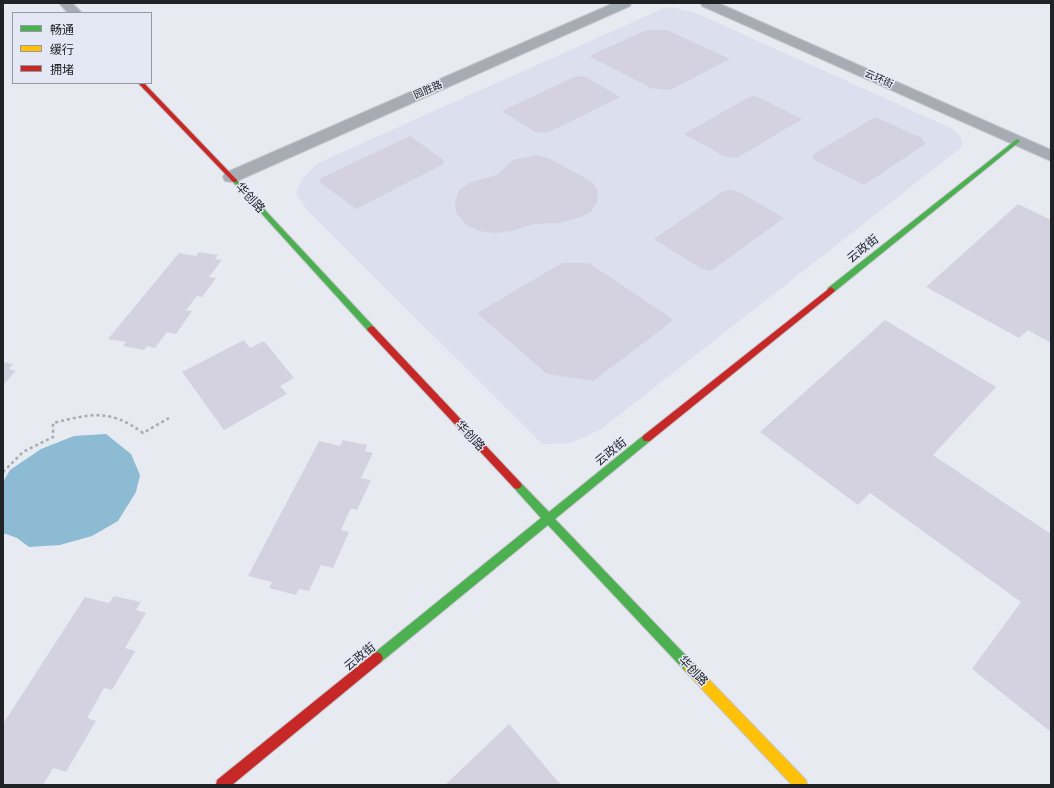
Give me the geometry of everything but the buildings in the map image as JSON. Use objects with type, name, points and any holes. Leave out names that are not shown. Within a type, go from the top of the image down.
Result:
[{"type":"street","points":[[65,3],[74,12]]},
{"type":"street","name":"园胜路","points":[[231,177],[625,3]]},
{"type":"street","name":"云环街","points":[[707,3],[1051,156]]},
{"type":"street","name":"华创路","points":[[143,84],[231,177],[420,383],[801,785]]},
{"type":"street","name":"云政街","points":[[222,785],[547,518],[1017,141]]},
{"type":"path","points":[[3,472],[23,452],[53,437],[53,424],[79,416],[106,415],[123,420],[143,433],[169,418]]},
{"type":"shaded area","points":[[672,7],[698,14],[951,128],[961,137],[963,146],[600,430],[571,443],[542,444],[306,209],[296,193],[302,179],[318,163],[664,8]]},
{"type":"water","points":[[106,434],[131,454],[140,475],[136,492],[118,521],[92,536],[60,545],[29,547],[17,538],[3,534],[3,482],[10,470],[41,449],[74,436]]},
{"type":"traffic: fast","points":[[831,290],[1017,141]]},
{"type":"traffic: fast","points":[[235,181],[371,329]]},
{"type":"traffic: fast","points":[[377,658],[647,438]]},
{"type":"traffic: fast","points":[[517,485],[690,668]]},
{"type":"traffic: slow","points":[[690,668],[801,785]]},
{"type":"traffic: jam","points":[[142,84],[235,181]]},
{"type":"traffic: jam","points":[[647,438],[831,290]]},
{"type":"traffic: jam","points":[[371,329],[517,485]]},
{"type":"traffic: jam","points":[[222,785],[377,658]]}]
